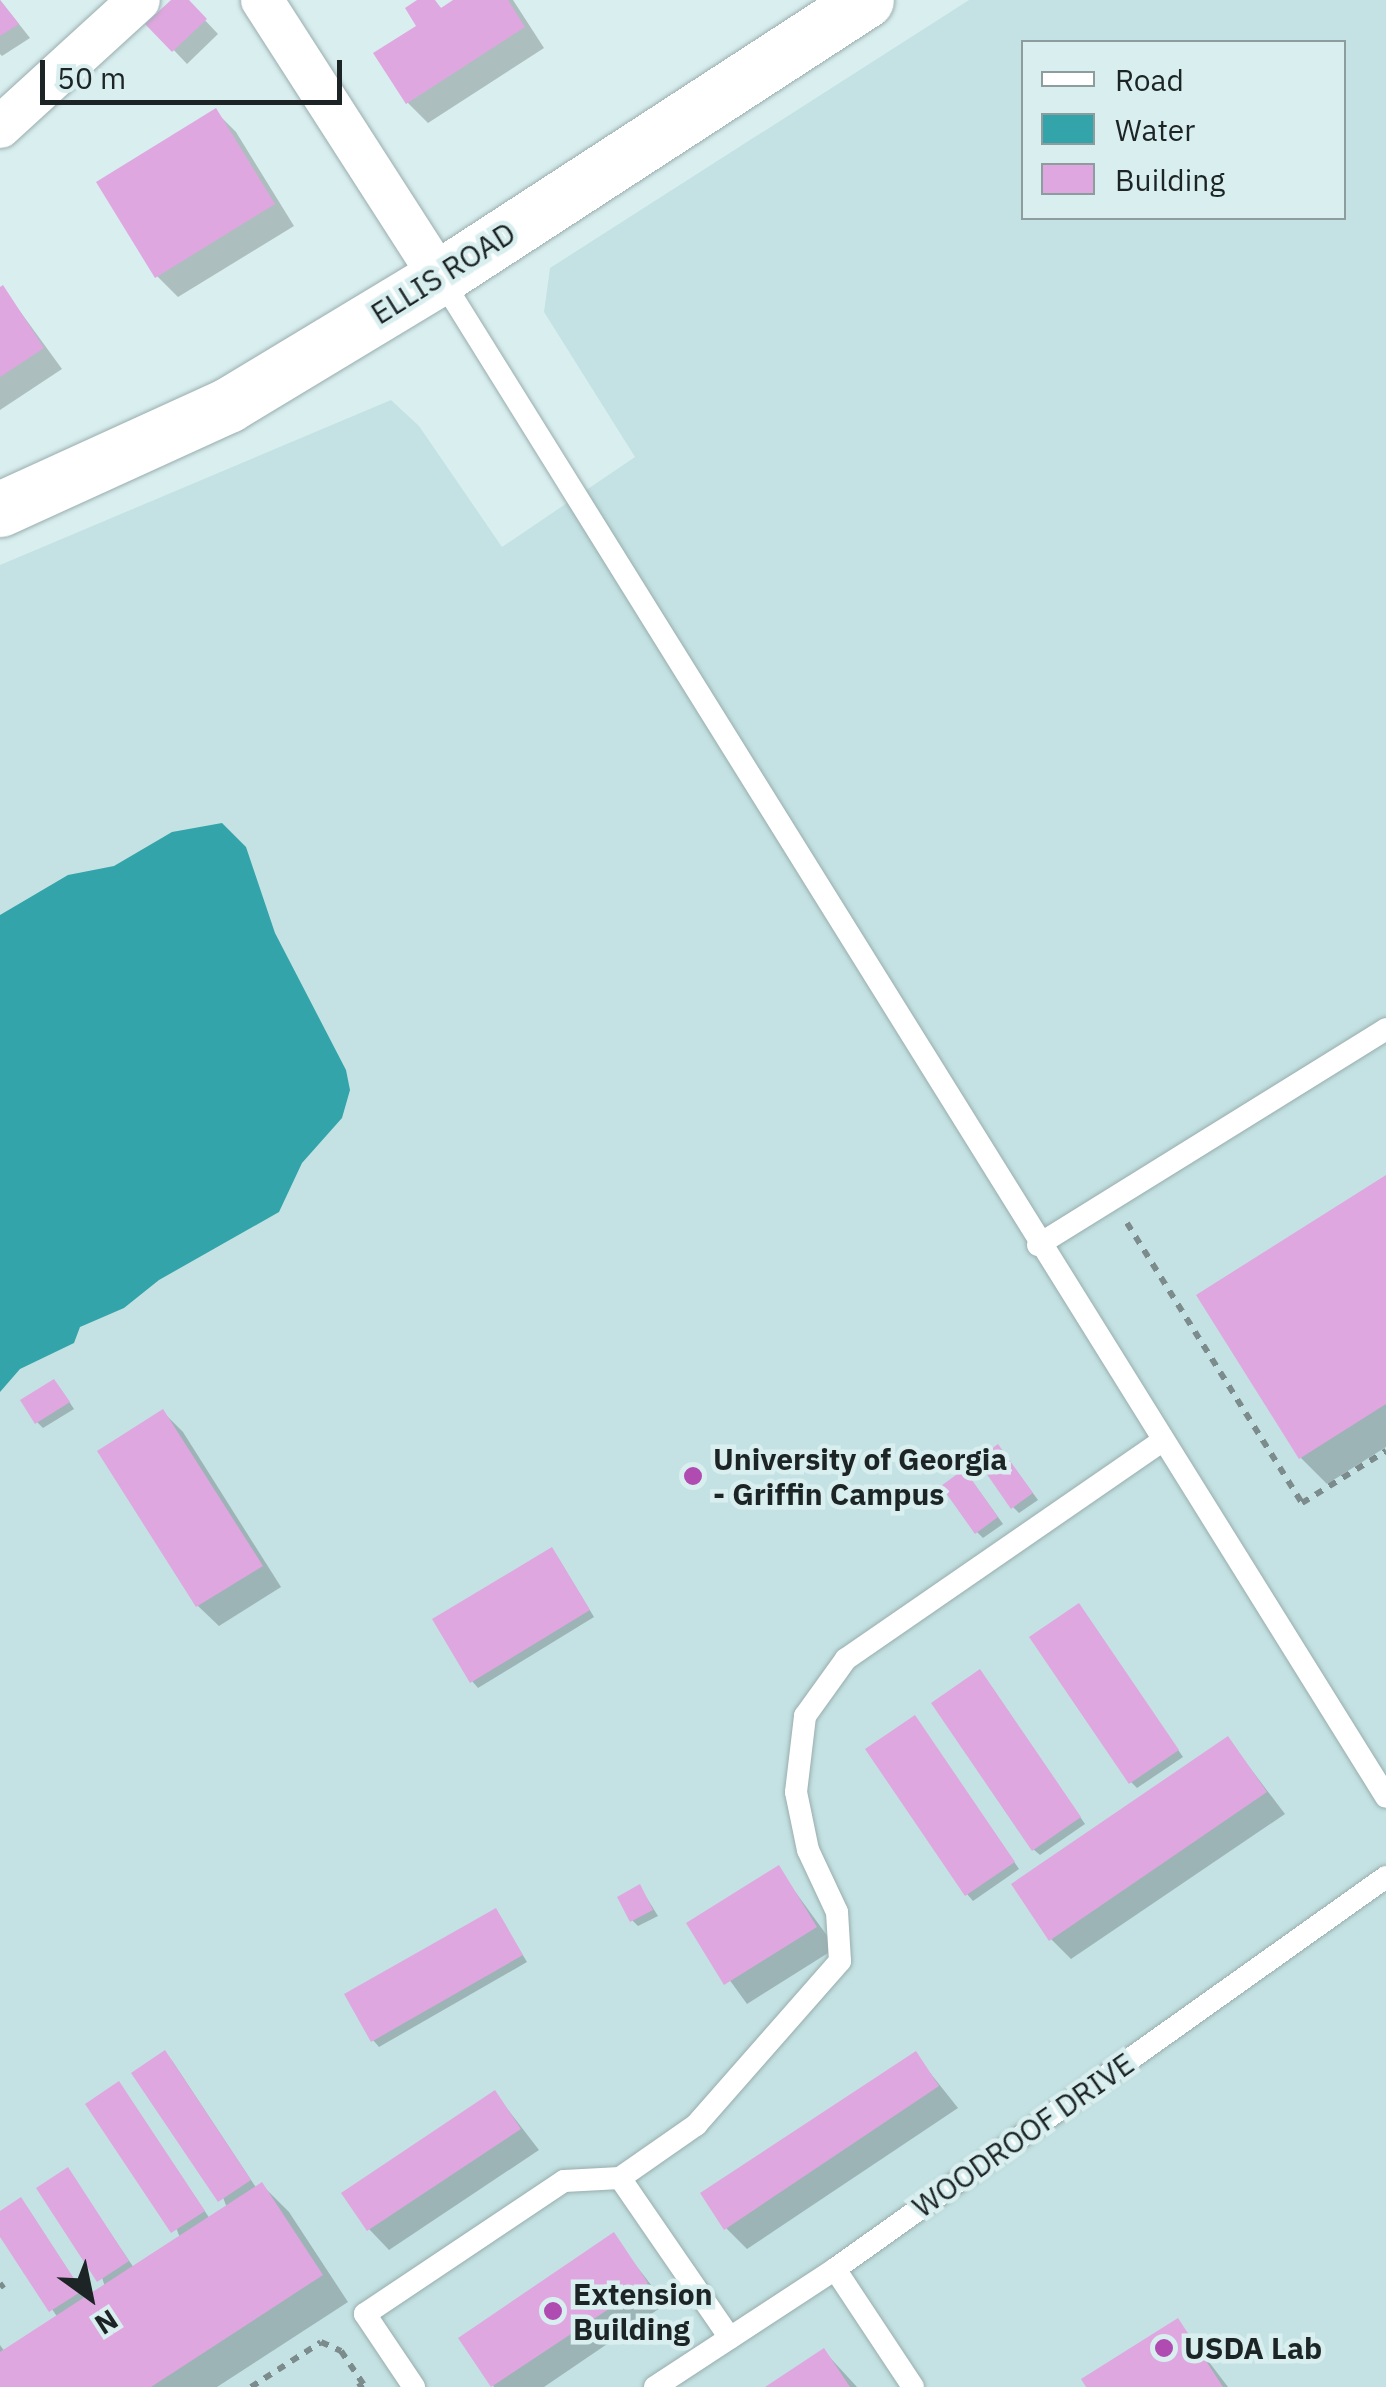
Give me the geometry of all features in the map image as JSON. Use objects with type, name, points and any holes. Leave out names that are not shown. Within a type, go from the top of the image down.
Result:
[{"type":"street","points":[[0,127],[139,0]]},
{"type":"street","points":[[262,0],[440,277]]},
{"type":"street","name":"ELLIS ROAD","points":[[0,509],[228,405],[440,277],[866,0]]},
{"type":"lane","points":[[440,277],[1038,1245],[1386,1797]]},
{"type":"lane","points":[[1038,1245],[1386,1029]]},
{"type":"lane","points":[[414,2387],[365,2314],[564,2181],[620,2178],[696,2125],[840,1961],[838,1912],[808,1850],[796,1792],[805,1716],[846,1659],[1162,1441]]},
{"type":"lane","name":"WOODROOF DRIVE","points":[[656,2387],[835,2269],[1386,1877]]},
{"type":"lane","points":[[620,2178],[730,2338]]},
{"type":"lane","points":[[835,2269],[913,2387]]},
{"type":"path","points":[[1112,1199],[1302,1503],[1386,1451]]},
{"type":"path","points":[[251,2387],[321,2342],[342,2352],[362,2384],[358,2387]]},
{"type":"shaded area","name":"University of Georgia - Griffin Campus","points":[[969,0],[1386,0],[1386,2387],[0,2387],[0,565],[391,400],[419,426],[502,547],[635,457],[544,312],[550,268]]},
{"type":"water","points":[[222,823],[246,847],[275,933],[346,1070],[350,1090],[342,1118],[302,1163],[279,1212],[159,1280],[124,1308],[80,1327],[74,1343],[20,1369],[0,1392],[0,915],[68,875],[114,866],[172,832]]},
{"type":"building","points":[[0,0],[19,24],[0,36]]},
{"type":"building","points":[[171,0],[189,0],[207,19],[172,52],[145,24]]},
{"type":"building","points":[[417,0],[435,0],[441,8],[453,0],[508,0],[525,27],[406,104],[373,53],[416,26],[405,8]]},
{"type":"building","points":[[216,108],[275,204],[155,278],[96,182]]},
{"type":"building","points":[[3,285],[44,348],[0,377],[0,287]]},
{"type":"building","points":[[1386,1175],[1386,1404],[1299,1459],[1196,1295]]},
{"type":"building","points":[[54,1379],[70,1402],[35,1424],[20,1400]]},
{"type":"building","points":[[163,1409],[263,1566],[196,1607],[97,1451]]},
{"type":"building","points":[[998,1444],[1033,1493],[1011,1509],[977,1460]]},
{"type":"building","points":[[964,1469],[998,1517],[975,1534],[941,1486]]},
{"type":"building","points":[[552,1547],[590,1610],[470,1683],[432,1619]]},
{"type":"building","points":[[1079,1603],[1179,1750],[1129,1784],[1029,1637]]},
{"type":"building","points":[[980,1669],[1081,1817],[1032,1851],[931,1703]]},
{"type":"building","points":[[915,1715],[1015,1862],[965,1896],[865,1749]]},
{"type":"building","points":[[1228,1736],[1267,1792],[1049,1941],[1011,1884]]},
{"type":"building","points":[[779,1865],[817,1927],[724,1985],[686,1923]]},
{"type":"building","points":[[640,1884],[653,1910],[630,1922],[617,1897]]},
{"type":"building","points":[[496,1908],[523,1955],[371,2042],[344,1994]]},
{"type":"building","points":[[165,2050],[251,2180],[218,2202],[131,2073]]},
{"type":"building","points":[[916,2051],[939,2086],[724,2230],[700,2193]]},
{"type":"building","points":[[119,2081],[205,2211],[171,2233],[85,2104]]},
{"type":"building","points":[[495,2090],[521,2129],[367,2231],[341,2193]]},
{"type":"building","points":[[68,2167],[129,2261],[97,2282],[36,2188]]},
{"type":"building","points":[[262,2182],[323,2275],[151,2387],[0,2387],[0,2352]]},
{"type":"building","points":[[21,2197],[82,2291],[49,2312],[0,2237],[0,2211]]},
{"type":"building","name":"Extension Building","points":[[614,2232],[648,2283],[491,2387],[458,2338]]},
{"type":"building","name":"USDA Lab","points":[[1178,2318],[1223,2387],[1086,2387],[1081,2379]]},
{"type":"building","points":[[824,2348],[850,2387],[765,2387]]},
{"type":"place","name":"University of Georgia - Griffin Campus","points":[[693,1476]]},
{"type":"place","name":"Extension Building","points":[[553,2311]]},
{"type":"place","name":"USDA Lab","points":[[1164,2348]]}]
